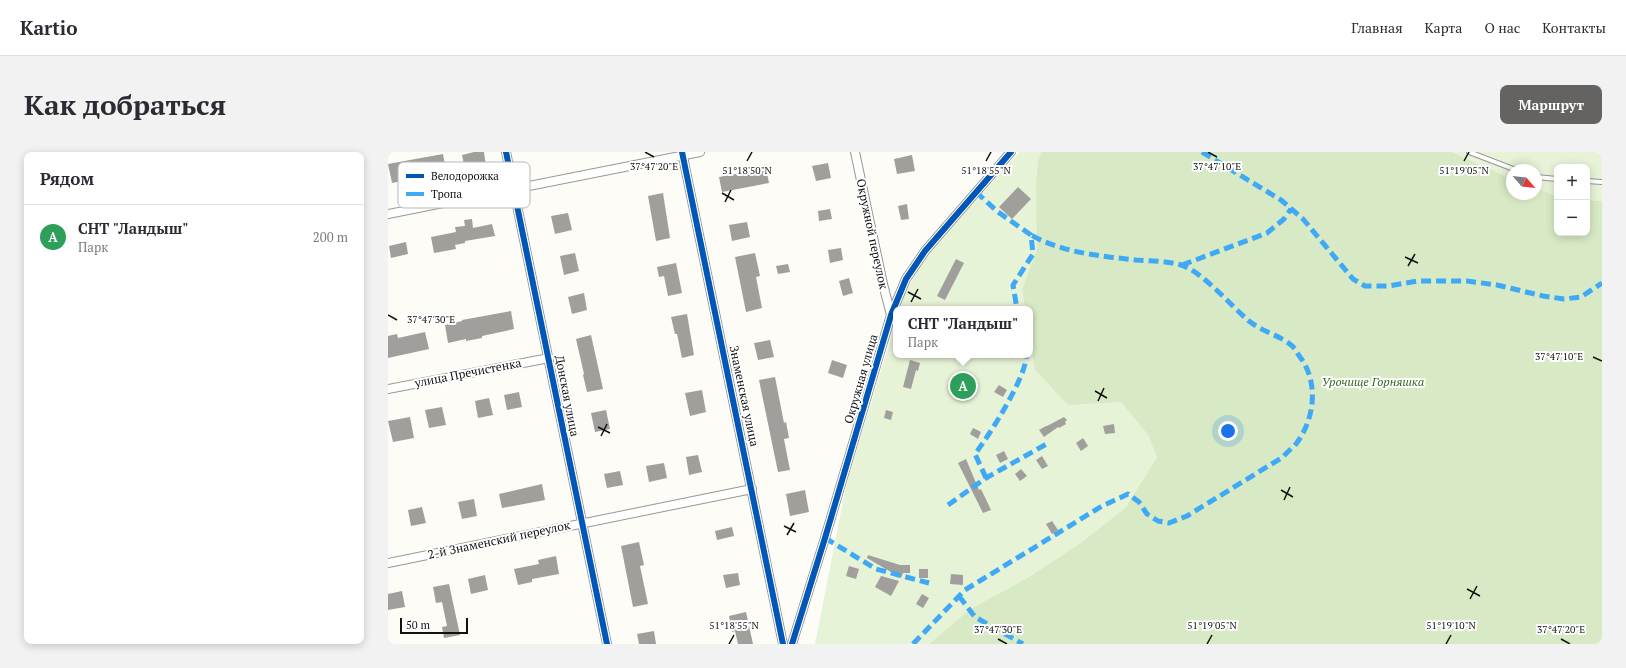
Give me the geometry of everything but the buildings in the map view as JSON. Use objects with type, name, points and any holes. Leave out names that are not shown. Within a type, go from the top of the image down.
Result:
[{"type":"street","name":"Донская улица","points":[[506,152],[508,162]]},
{"type":"street","points":[[530,185],[683,154],[700,152]]},
{"type":"street","name":"Окружной переулок","points":[[855,152],[881,276],[891,315]]},
{"type":"street","name":"Окружная улица","points":[[895,306],[906,279],[925,251],[1011,152]]},
{"type":"street","name":"Знаменская улица","points":[[683,154],[783,644]]},
{"type":"street","points":[[388,214],[417,208]]},
{"type":"street","name":"Донская улица","points":[[517,208],[607,644]]},
{"type":"street","name":"Окружная улица","points":[[792,644],[893,310]]},
{"type":"street","name":"улица Пречистенка","points":[[388,389],[549,358]]},
{"type":"street","name":"2-й Знаменский переулок","points":[[388,563],[752,489]]},
{"type":"lane","points":[[1469,152],[1506,166]]},
{"type":"lane","points":[[1542,178],[1554,179]]},
{"type":"lane","points":[[1590,181],[1602,182]]},
{"type":"green space","points":[[1019,152],[1041,152],[1038,161],[1037,249],[1022,289],[1025,306],[901,306],[903,298],[921,263]]},
{"type":"green space","name":"Урочище Горняшка","points":[[1041,152],[1452,152],[1506,176],[1506,200],[1542,200],[1542,190],[1554,195],[1554,236],[1590,236],[1590,200],[1602,201],[1602,644],[929,644],[970,609],[1029,577],[1082,542],[1126,507],[1157,457],[1148,435],[1121,402],[1068,405],[1035,370],[1033,358],[1033,306],[1025,306],[1022,289],[1037,249],[1036,185],[1038,161]]},
{"type":"green space","points":[[1452,152],[1602,152],[1602,201],[1590,200],[1590,164],[1554,164],[1554,195],[1542,190],[1542,164],[1506,164],[1506,176]]},
{"type":"green space","points":[[893,331],[893,358],[1033,358],[1035,370],[1068,404],[1121,402],[1148,435],[1157,457],[1126,507],[1082,542],[1029,577],[970,609],[929,644],[815,644],[846,486]]},
{"type":"marked path","points":[[1202,152],[1281,200],[1303,219],[1353,279],[1365,286],[1388,286],[1418,281],[1467,281],[1497,285],[1543,296],[1564,299],[1581,297],[1602,283]]},
{"type":"marked path","points":[[976,192],[998,212],[1031,235],[1033,254],[1013,285],[1016,306]]},
{"type":"marked path","points":[[1182,265],[1267,233],[1284,219],[1291,209]]},
{"type":"marked path","points":[[913,644],[965,590],[1102,506],[1128,494],[1139,502],[1147,514],[1158,521],[1169,523],[1187,516],[1283,457],[1296,444],[1311,412],[1312,389],[1310,378],[1306,367],[1294,348],[1281,338],[1259,328],[1249,321],[1207,282],[1190,269],[1181,265],[1159,261],[1122,259],[1082,253],[1056,246],[1031,235]]},
{"type":"marked path","points":[[986,478],[975,454],[989,434],[1014,391],[1021,377],[1026,358]]},
{"type":"marked path","points":[[948,505],[986,478],[1050,442]]},
{"type":"marked path","points":[[825,538],[876,569],[929,583]]},
{"type":"marked path","points":[[959,596],[975,617],[1023,644]]},
{"type":"cycle path","points":[[506,152],[508,162]]},
{"type":"cycle path","points":[[682,152],[783,644]]},
{"type":"cycle path","points":[[895,306],[906,279],[925,251],[1011,152]]},
{"type":"cycle path","points":[[517,208],[607,644]]},
{"type":"cycle path","points":[[792,644],[893,310]]},
{"type":"place","name":"СНТ \"Ландыш\"","points":[[963,386]]}]
